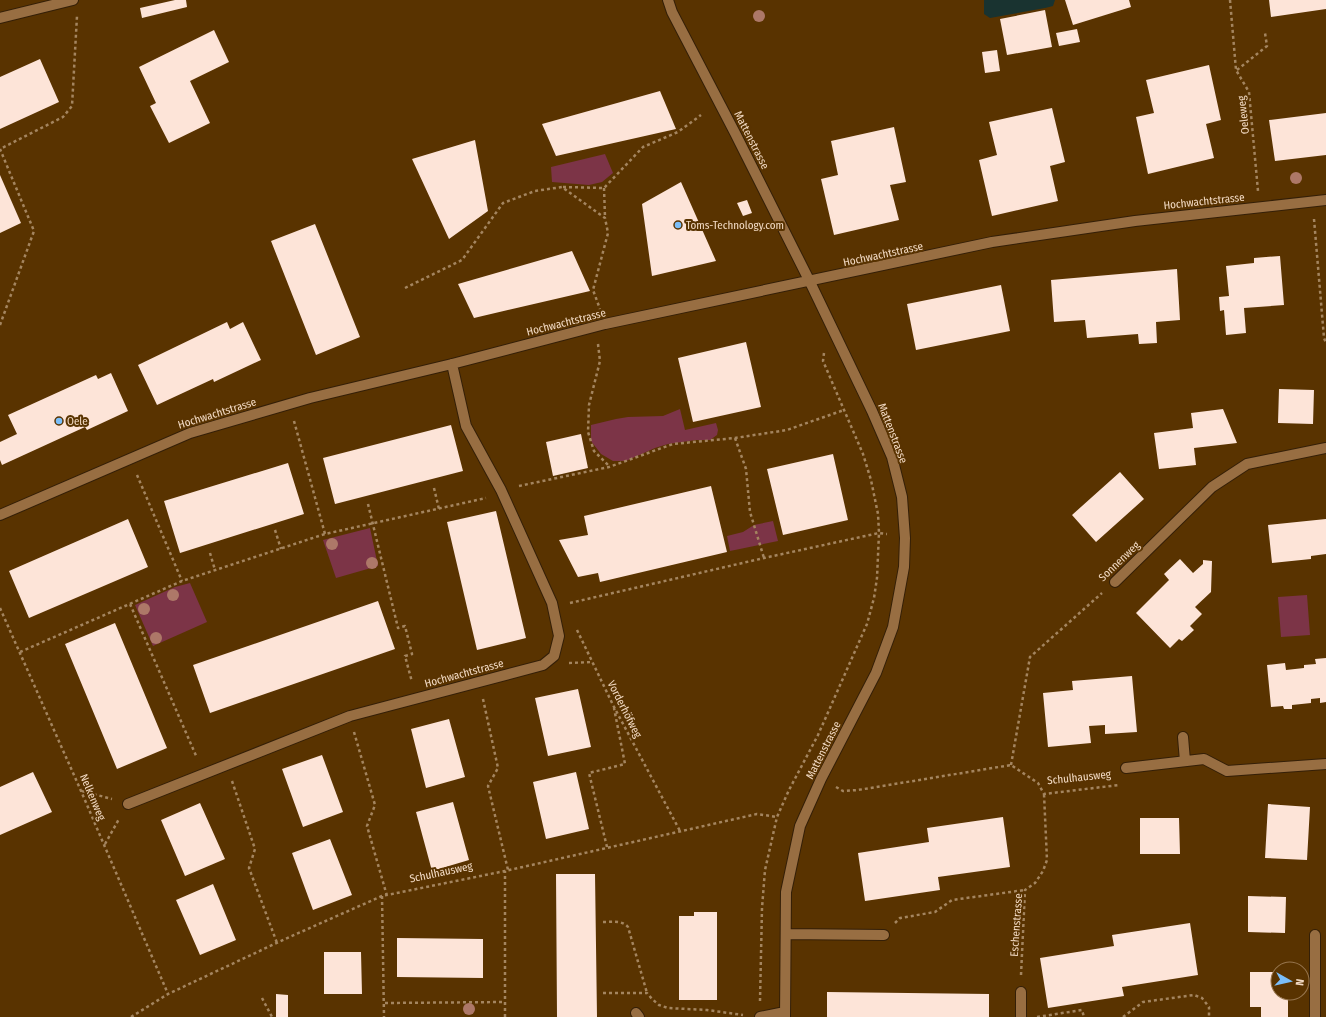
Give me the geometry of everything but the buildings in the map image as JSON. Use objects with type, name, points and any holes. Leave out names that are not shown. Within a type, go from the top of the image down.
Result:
[{"type":"street","points":[[0,18],[73,0]]},
{"type":"street","name":"Mattenstrasse","points":[[668,0],[672,12],[810,282],[872,411],[892,457],[902,497],[905,538],[904,567],[893,627],[876,673],[821,779],[800,826],[786,892],[785,1014]]},
{"type":"street","name":"Hochwachtstrasse","points":[[0,515],[190,433],[310,398],[601,326],[992,242],[1135,221],[1326,200]]},
{"type":"street","name":"Hochwachtstrasse","points":[[128,804],[350,716],[543,665],[554,656],[559,636],[552,603],[501,490],[466,426],[452,364]]},
{"type":"street","name":"Sonnenweg","points":[[1115,582],[1212,487],[1248,464],[1326,448]]},
{"type":"street","points":[[1183,737],[1186,761]]},
{"type":"street","name":"Schulhausweg","points":[[1126,768],[1204,759],[1227,771],[1326,764]]},
{"type":"street","points":[[786,934],[884,936]]},
{"type":"street","points":[[1315,935],[1315,1017]]},
{"type":"street","points":[[1021,992],[1021,1017]]},
{"type":"street","points":[[760,1017],[785,1014]]},
{"type":"path","name":"Oeleweg","points":[[1230,0],[1236,70],[1249,92],[1259,207]]},
{"type":"path","points":[[0,325],[34,231],[0,149],[63,117],[72,106],[78,13]]},
{"type":"path","points":[[1236,70],[1267,46],[1265,33]]},
{"type":"path","points":[[609,467],[594,451],[588,432],[589,405],[600,361],[601,326],[593,290],[608,233],[605,218],[604,188],[643,147],[678,132],[701,115]]},
{"type":"path","points":[[405,288],[462,260],[503,203],[535,191],[562,188],[604,188]]},
{"type":"path","points":[[562,188],[605,218]]},
{"type":"path","points":[[1313,201],[1324,338],[1326,343]]},
{"type":"path","points":[[760,1001],[762,908],[765,870],[776,817],[818,735],[867,624],[874,598],[877,578],[879,532],[878,514],[871,480],[862,454],[823,361],[824,350]]},
{"type":"path","points":[[289,404],[325,534]]},
{"type":"path","points":[[520,493],[517,487],[609,467],[673,444],[735,438],[788,430],[844,410]]},
{"type":"path","points":[[735,438],[746,469],[750,512],[764,558]]},
{"type":"path","points":[[130,459],[182,581]]},
{"type":"path","points":[[434,488],[439,509]]},
{"type":"path","points":[[20,652],[182,581],[325,534],[492,497],[501,490]]},
{"type":"path","points":[[368,504],[398,628],[405,626],[412,654],[405,656],[416,698]]},
{"type":"path","points":[[275,530],[281,549]]},
{"type":"path","points":[[552,603],[565,605],[879,532],[905,538]]},
{"type":"path","points":[[210,553],[215,570]]},
{"type":"path","name":"Sonnenweg","points":[[1011,765],[1030,657],[1115,582]]},
{"type":"path","points":[[130,604],[204,774]]},
{"type":"path","name":"Nelkenweg","points":[[0,608],[81,791],[168,994]]},
{"type":"path","name":"Vorderhöfweg","points":[[576,626],[613,705],[680,831]]},
{"type":"path","points":[[482,695],[498,768],[488,786],[506,870],[505,1017]]},
{"type":"path","points":[[607,847],[590,773],[625,764],[613,705]]},
{"type":"path","points":[[350,716],[375,805],[367,826],[387,896]]},
{"type":"path","points":[[226,765],[255,848],[249,868],[277,943]]},
{"type":"path","points":[[801,767],[843,791],[858,790],[1011,765]]},
{"type":"path","name":"Schulhausweg","points":[[1011,765],[1038,783],[1044,794],[1120,784]]},
{"type":"path","points":[[81,791],[128,804],[104,845]]},
{"type":"path","name":"Eschenstrasse","points":[[1021,992],[1025,890],[1035,883],[1043,871],[1047,860],[1044,794]]},
{"type":"path","name":"Schulhausweg","points":[[131,1017],[168,994],[382,896],[757,814],[776,817]]},
{"type":"path","points":[[884,936],[900,918],[935,912],[952,900],[1025,890]]},
{"type":"path","points":[[382,896],[385,1002],[384,1017]]},
{"type":"path","points":[[603,922],[620,922],[625,923],[628,927],[647,993],[659,1005],[668,1008],[707,1010],[744,1015]]},
{"type":"path","points":[[603,993],[647,993]]},
{"type":"path","points":[[1123,1017],[1143,1002],[1194,995],[1202,998],[1208,1007],[1209,1017]]},
{"type":"path","points":[[262,998],[272,1017]]},
{"type":"path","points":[[385,1002],[505,1002]]},
{"type":"path","points":[[1037,1017],[1082,1010],[1084,1017]]},
{"type":"shaded area","points":[[605,154],[613,173],[602,182],[589,185],[552,182],[551,167]]},
{"type":"shaded area","points":[[680,409],[685,430],[716,423],[718,430],[717,435],[710,440],[696,440],[668,444],[626,461],[613,461],[601,454],[591,441],[591,425],[628,417],[663,416]]},
{"type":"shaded area","points":[[773,521],[778,541],[730,551],[727,536],[743,532],[754,525]]},
{"type":"shaded area","points":[[370,528],[378,566],[336,578],[323,540]]},
{"type":"shaded area","points":[[190,583],[207,622],[153,646],[135,605],[175,587]]},
{"type":"shaded area","points":[[1307,595],[1310,635],[1281,637],[1278,597]]},
{"type":"water","points":[[984,0],[1055,0],[1053,6],[990,18],[984,14]]},
{"type":"place","name":"Toms-Technology.com","points":[[678,225]]},
{"type":"place","name":"Oele","points":[[59,421]]}]
